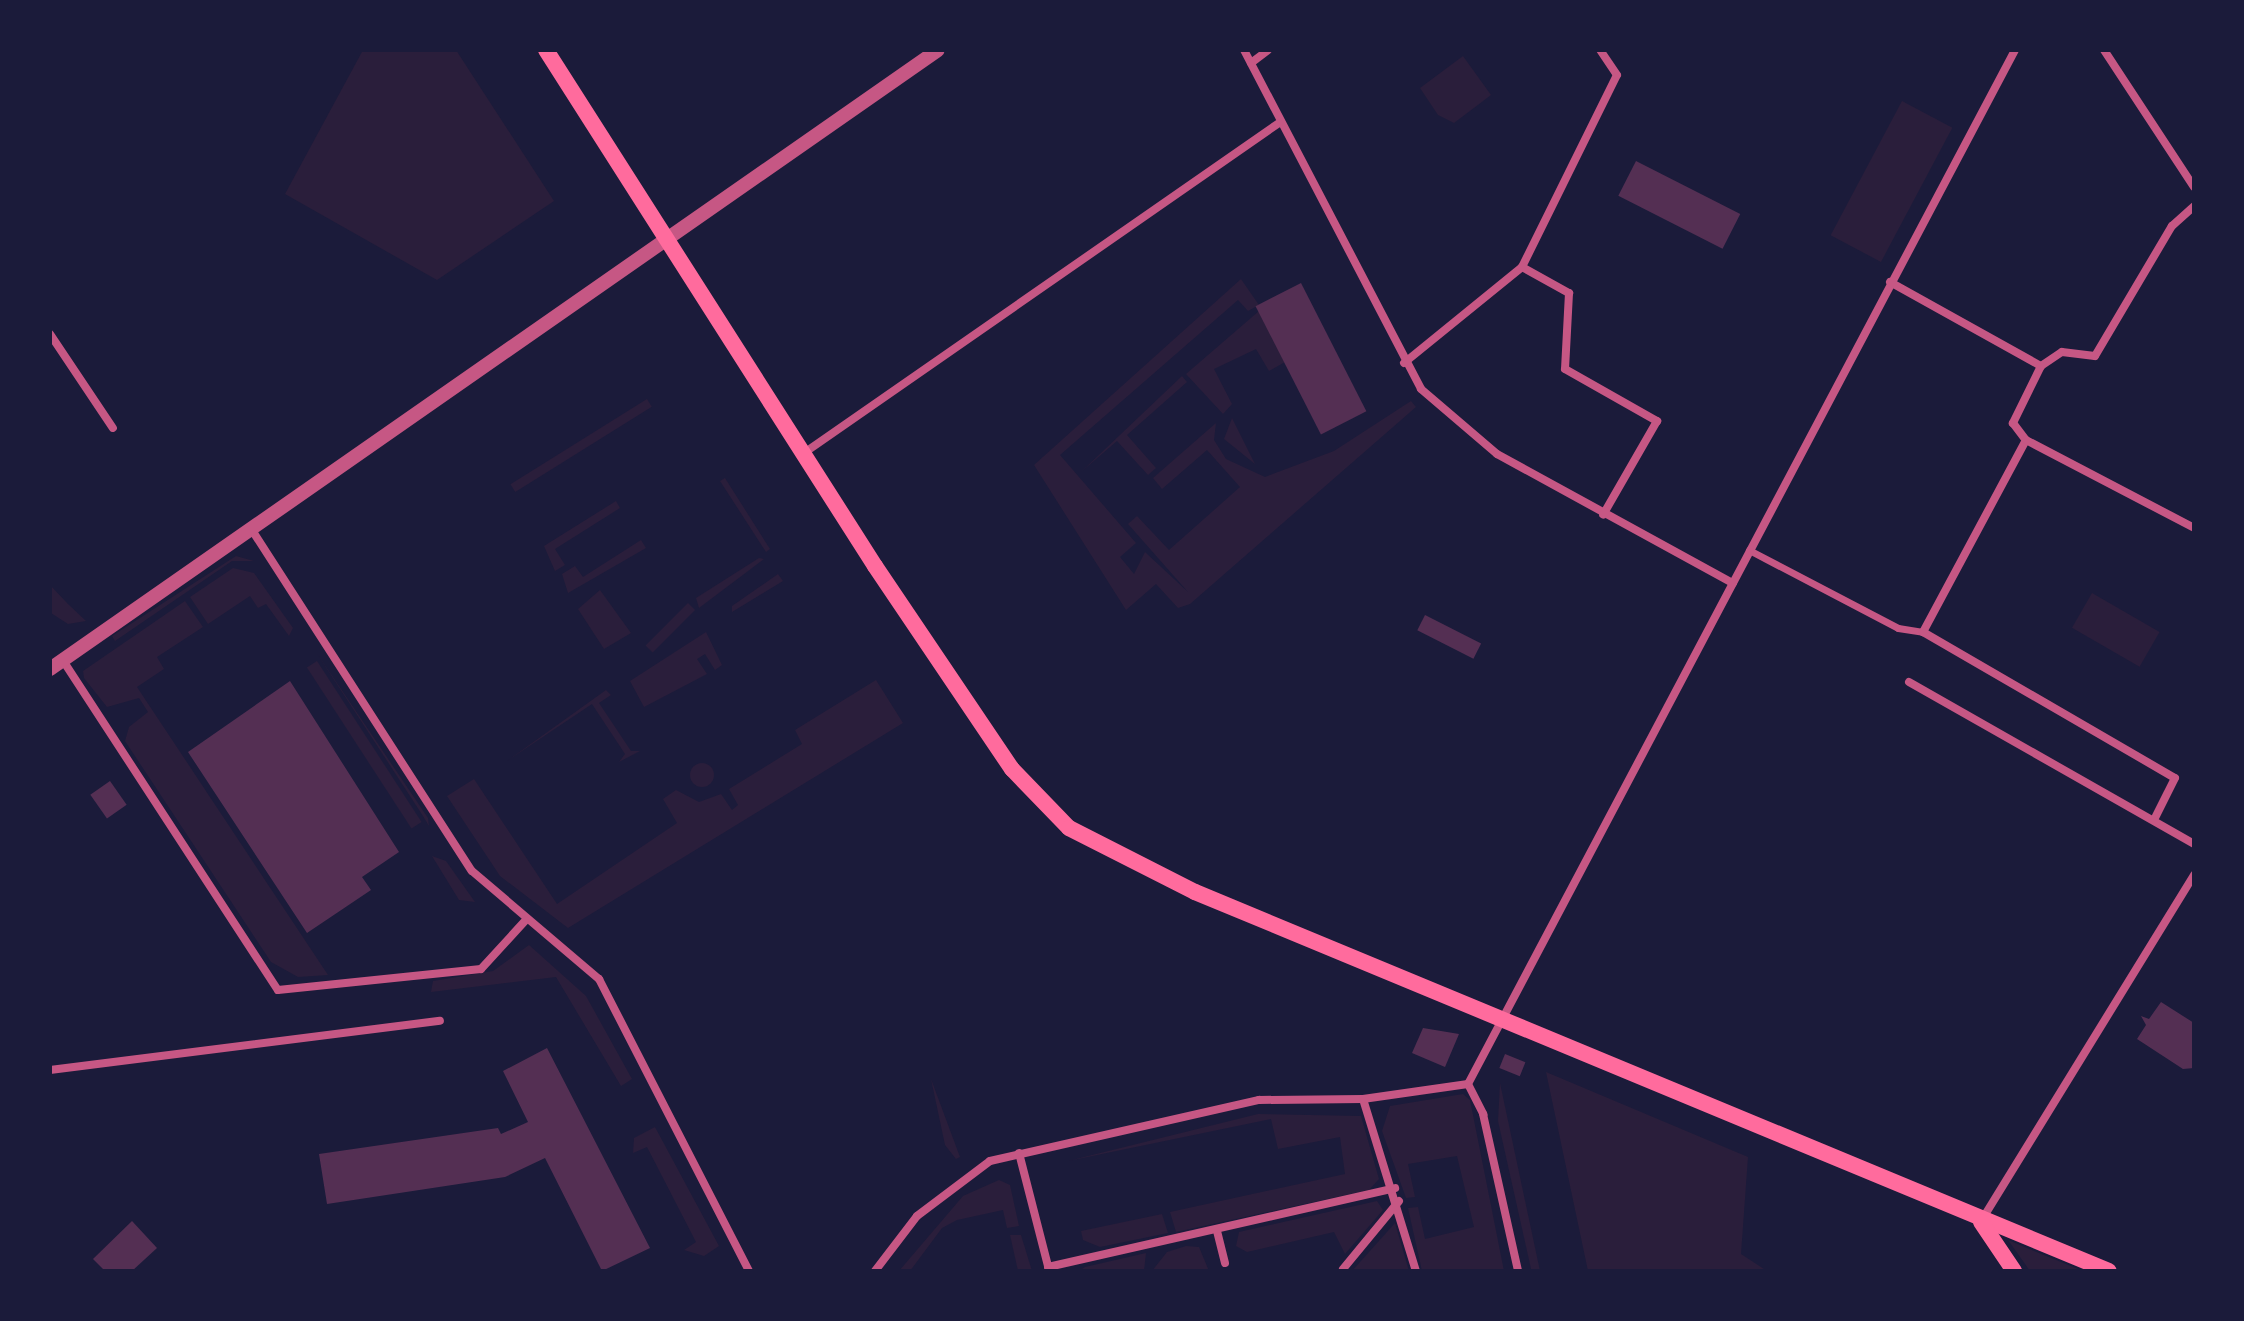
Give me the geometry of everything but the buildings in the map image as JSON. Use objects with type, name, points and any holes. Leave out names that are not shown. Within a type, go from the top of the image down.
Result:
[{"type":"main road","points":[[546,50],[803,454],[1012,769],[1069,828],[1130,864],[1981,1222],[2109,1271]]},
{"type":"main road","points":[[1981,1222],[2014,1271]]},
{"type":"street","points":[[50,669],[938,50]]},
{"type":"street","points":[[1244,50],[1404,363],[1469,435],[1603,515],[1733,583]]},
{"type":"street","points":[[1251,63],[1268,50]]},
{"type":"street","points":[[1404,363],[1522,267],[1617,75],[1600,50]]},
{"type":"street","points":[[1468,1084],[1498,1019],[2015,50]]},
{"type":"street","points":[[2104,50],[2194,187]]},
{"type":"street","points":[[803,454],[1279,123]]},
{"type":"street","points":[[2194,206],[2159,245],[2101,352],[2062,352],[2041,366],[2013,423],[2026,440],[2194,528]]},
{"type":"street","points":[[1522,267],[1573,302],[1565,369],[1657,421],[1603,515]]},
{"type":"street","points":[[1890,282],[2041,366]]},
{"type":"street","points":[[50,334],[113,428]]},
{"type":"street","points":[[1923,632],[2026,440]]},
{"type":"street","points":[[250,527],[472,871],[525,921],[599,979],[749,1271]]},
{"type":"street","points":[[1749,550],[1898,628],[1923,632],[2175,778],[2154,820]]},
{"type":"street","points":[[62,659],[278,990],[481,969],[525,921]]},
{"type":"street","points":[[1909,682],[2194,844]]},
{"type":"street","points":[[1981,1222],[2194,875]]},
{"type":"street","points":[[50,1070],[440,1021]]},
{"type":"street","points":[[875,1271],[917,1216],[954,1184],[1019,1153],[1259,1100],[1363,1099],[1468,1084]]},
{"type":"street","points":[[1468,1084],[1483,1114],[1518,1271]]},
{"type":"street","points":[[1363,1099],[1395,1188],[1416,1271]]},
{"type":"street","points":[[1019,1153],[1049,1269],[1395,1188]]},
{"type":"street","points":[[1343,1269],[1399,1201]]},
{"type":"street","points":[[1217,1231],[1225,1263]]},
{"type":"shaded area","points":[[363,50],[456,50],[554,201],[437,280],[285,194]]},
{"type":"shaded area","points":[[1463,56],[1491,95],[1454,123],[1438,115],[1420,88]]},
{"type":"shaded area","points":[[1902,101],[1952,128],[1881,262],[1831,235]]},
{"type":"shaded area","points":[[1241,279],[1259,305],[1248,311],[1238,300],[1060,455],[1136,543],[1120,557],[1134,574],[1145,552],[1188,592],[1128,524],[1137,516],[1169,550],[1240,487],[1207,450],[1162,489],[1153,478],[1216,423],[1214,440],[1226,459],[1265,477],[1334,451],[1411,401],[1416,407],[1190,604],[1178,608],[1156,584],[1126,610],[1034,465]]},
{"type":"shaded area","points":[[1259,311],[1285,362],[1269,371],[1256,349],[1214,369],[1232,404],[1223,414],[1186,374]]},
{"type":"shaded area","points":[[1182,376],[1187,382],[1127,435],[1156,468],[1148,475],[1117,441],[1081,472]]},
{"type":"shaded area","points":[[647,399],[652,407],[515,492],[510,484]]},
{"type":"shaded area","points":[[1232,418],[1255,464],[1224,439]]},
{"type":"shaded area","points":[[725,478],[770,549],[766,552],[720,481]]},
{"type":"shaded area","points":[[616,501],[620,508],[555,549],[565,565],[555,571],[544,546]]},
{"type":"shaded area","points":[[641,540],[646,548],[568,593],[562,574],[575,566],[583,577]]},
{"type":"shaded area","points":[[236,556],[254,561],[232,561],[115,641],[112,636]]},
{"type":"shaded area","points":[[759,558],[764,559],[699,608],[696,598]]},
{"type":"shaded area","points":[[233,568],[254,573],[293,628],[289,636],[266,604],[258,608],[250,596],[208,624],[190,597]]},
{"type":"shaded area","points":[[778,574],[783,581],[732,612],[732,606]]},
{"type":"shaded area","points":[[50,585],[86,621],[68,624],[51,613]]},
{"type":"shaded area","points":[[600,590],[631,633],[604,649],[578,609]]},
{"type":"shaded area","points":[[2092,593],[2160,632],[2140,667],[2072,628]]},
{"type":"shaded area","points":[[185,601],[203,627],[157,657],[164,669],[137,687],[328,975],[298,977],[271,962],[125,741],[129,727],[148,712],[139,698],[107,707],[84,678],[83,671]]},
{"type":"shaded area","points":[[688,603],[695,610],[653,652],[646,645]]},
{"type":"shaded area","points":[[706,632],[722,665],[715,670],[705,654],[697,659],[707,674],[644,707],[630,681]]},
{"type":"shaded area","points":[[316,652],[428,818],[429,826],[423,816]]},
{"type":"shaded area","points":[[317,661],[422,822],[412,829],[307,668]]},
{"type":"shaded area","points":[[876,680],[903,723],[568,928],[500,876],[447,796],[474,779],[557,904],[677,823],[663,799],[676,790],[699,802],[721,794],[732,810],[738,805],[729,789],[802,744],[795,730]]},
{"type":"shaded area","points":[[606,690],[611,695],[599,703],[631,751],[640,751],[619,762],[625,754],[592,704],[507,761]]},
{"type":"shaded area","points":[[702,763],[711,766],[714,775],[711,784],[702,787],[693,784],[690,775],[693,766]]},
{"type":"shaded area","points":[[432,856],[446,861],[475,902],[459,900]]},
{"type":"shaded area","points":[[529,945],[586,996],[632,1079],[621,1086],[556,977],[431,992],[433,981],[493,971]]},
{"type":"shaded area","points":[[1546,1072],[1748,1157],[1741,1254],[1767,1271],[1588,1271]]},
{"type":"shaded area","points":[[931,1079],[960,1157],[956,1159],[945,1145]]},
{"type":"shaded area","points":[[1500,1083],[1540,1271],[1531,1269],[1498,1121]]},
{"type":"shaded area","points":[[1463,1094],[1470,1100],[1504,1271],[1422,1271],[1408,1208],[1418,1207],[1425,1239],[1474,1227],[1457,1156],[1408,1164],[1415,1197],[1406,1198],[1382,1131],[1390,1106]]},
{"type":"shaded area","points":[[1258,1114],[1361,1116],[1379,1179],[1369,1190],[1176,1232],[1170,1212],[1345,1174],[1340,1137],[1278,1149],[1271,1119],[1068,1161]]},
{"type":"shaded area","points":[[655,1127],[719,1246],[704,1256],[684,1250],[696,1242],[647,1147],[633,1153],[634,1138]]},
{"type":"shaded area","points":[[999,1180],[1010,1185],[1019,1226],[1007,1228],[1003,1210],[957,1220],[942,1228],[910,1271],[899,1271],[963,1196]]},
{"type":"shaded area","points":[[1377,1201],[1383,1210],[1345,1254],[1334,1232],[1247,1252],[1236,1246],[1239,1232]]},
{"type":"shaded area","points":[[1162,1214],[1168,1233],[1100,1247],[1083,1240],[1081,1231]]},
{"type":"shaded area","points":[[1395,1223],[1409,1271],[1352,1271]]},
{"type":"shaded area","points":[[1010,1235],[1021,1235],[1032,1271],[1018,1271]]},
{"type":"shaded area","points":[[2008,1240],[2034,1251],[2083,1271],[2030,1271]]},
{"type":"shaded area","points":[[1186,1246],[1199,1247],[1209,1271],[1152,1271],[1167,1252]]},
{"type":"shaded area","points":[[1146,1253],[1144,1271],[1079,1271],[1085,1267]]}]
